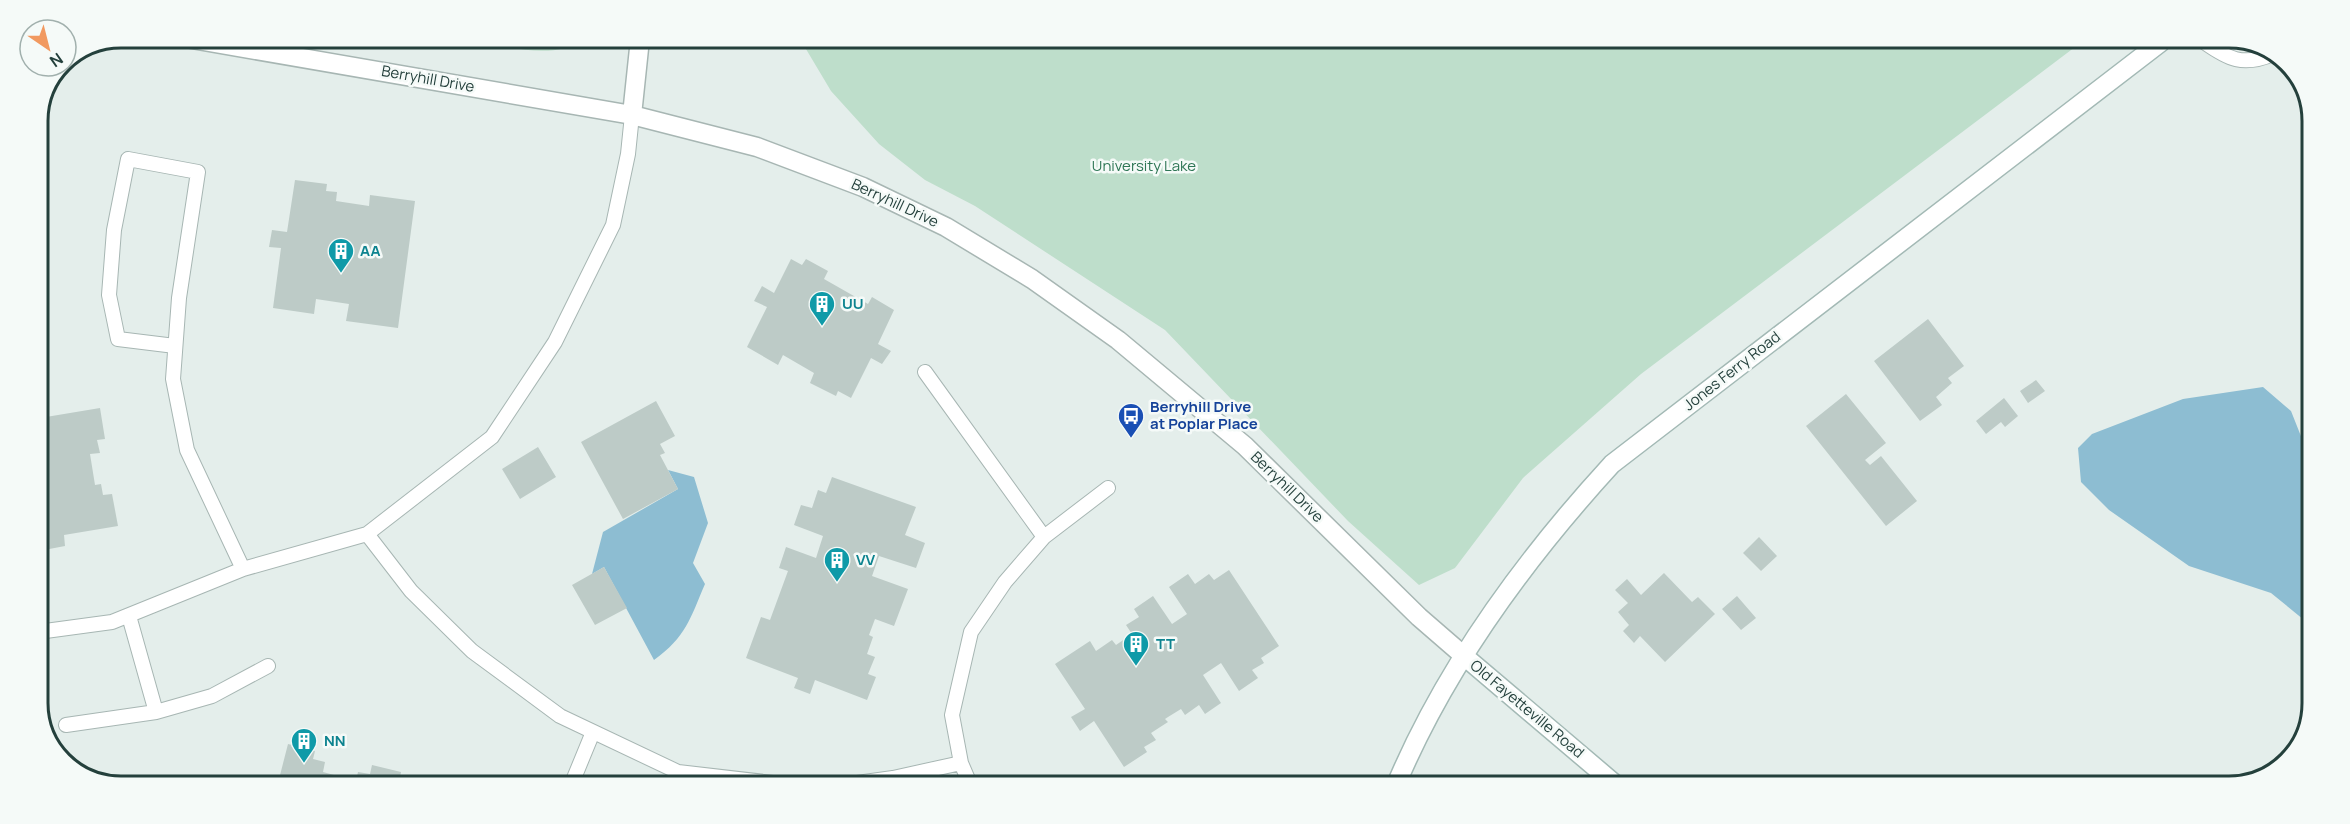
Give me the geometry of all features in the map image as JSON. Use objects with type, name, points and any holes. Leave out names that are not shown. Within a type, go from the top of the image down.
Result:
[{"type":"street","name":"Berryhill Drive","points":[[244,48],[632,115],[757,147],[863,187],[946,227],[1032,279],[1118,340],[1245,446],[1419,616],[1464,656]]},
{"type":"street","points":[[632,115],[639,48]]},
{"type":"street","name":"Jones Ferry Road","points":[[1401,776],[1464,656],[1516,579],[1573,506],[1612,464],[2153,48]]},
{"type":"street","name":"Old Fayetteville Road","points":[[1464,656],[1605,776]]},
{"type":"lane","points":[[2212,48],[2228,59],[2265,57]]},
{"type":"lane","points":[[48,631],[112,622],[243,569],[367,534],[492,437],[555,342],[613,225],[628,154],[632,115]]},
{"type":"lane","points":[[175,346],[118,339],[109,295],[114,230],[128,159],[198,171],[179,298],[173,379],[187,450],[243,569]]},
{"type":"lane","points":[[925,372],[1044,537]]},
{"type":"lane","points":[[967,776],[961,763],[952,716],[971,633],[1005,582],[1044,537],[1108,488]]},
{"type":"lane","points":[[367,534],[411,591],[472,651],[560,716],[678,771],[718,776]]},
{"type":"lane","points":[[129,616],[156,712]]},
{"type":"lane","points":[[66,724],[156,712],[212,696],[268,666]]},
{"type":"lane","points":[[575,776],[593,732]]},
{"type":"lane","points":[[912,776],[961,763]]},
{"type":"green space","points":[[513,48],[564,48],[543,51]]},
{"type":"green space","name":"University Lake","points":[[805,48],[2074,48],[1641,374],[1523,478],[1455,568],[1419,585],[1348,521],[1165,330],[975,206],[925,180],[879,144],[831,91]]},
{"type":"water","points":[[2263,387],[2291,411],[2302,439],[2302,618],[2271,593],[2189,566],[2109,510],[2081,482],[2078,448],[2092,434],[2183,399]]},
{"type":"water","points":[[668,470],[694,477],[708,523],[693,563],[705,584],[691,617],[680,635],[665,652],[654,660],[604,567],[592,574],[603,532],[678,489]]},
{"type":"building","name":"AA","points":[[295,180],[327,184],[326,191],[337,192],[336,201],[369,206],[370,195],[415,201],[398,328],[346,321],[349,304],[316,299],[314,314],[273,308],[281,248],[269,247],[272,230],[287,232]]},
{"type":"building","name":"UU","points":[[791,259],[802,265],[806,259],[828,271],[824,279],[868,304],[872,297],[894,310],[878,344],[891,351],[882,364],[871,358],[851,398],[838,391],[836,396],[810,383],[814,373],[783,355],[778,365],[747,347],[767,307],[754,301],[762,286],[774,293]]},
{"type":"building","points":[[1928,319],[1964,366],[1948,378],[1952,383],[1936,397],[1942,405],[1920,421],[1874,361]]},
{"type":"building","points":[[2036,380],[2045,391],[2028,403],[2020,391]]},
{"type":"building","points":[[1846,394],[1886,443],[1865,460],[1870,465],[1881,456],[1917,501],[1886,526],[1806,426]]},
{"type":"building","points":[[2004,398],[2018,416],[2005,427],[2001,422],[1986,434],[1976,421]]},
{"type":"building","points":[[656,401],[675,436],[660,444],[665,453],[660,455],[678,489],[623,519],[581,442]]},
{"type":"building","points":[[100,408],[105,439],[97,440],[100,453],[90,454],[95,485],[101,484],[103,495],[112,494],[118,526],[64,535],[65,546],[48,549],[48,417]]},
{"type":"building","points":[[538,447],[556,477],[520,499],[502,469]]},
{"type":"building","name":"VV","points":[[832,477],[916,507],[905,535],[925,543],[916,568],[879,556],[872,576],[908,589],[894,626],[875,619],[869,635],[873,637],[867,654],[875,657],[868,674],[876,677],[867,700],[815,680],[810,694],[794,688],[798,678],[746,658],[761,617],[770,620],[788,571],[779,568],[786,547],[816,558],[823,536],[794,525],[801,505],[812,508],[818,490],[826,493]]},
{"type":"building","points":[[1759,537],[1777,556],[1761,571],[1743,553]]},
{"type":"building","points":[[604,567],[627,608],[595,625],[572,585]]},
{"type":"building","name":"TT","points":[[1229,570],[1279,646],[1261,658],[1264,663],[1252,670],[1258,678],[1239,691],[1221,663],[1203,675],[1221,703],[1205,714],[1199,705],[1185,715],[1181,709],[1168,717],[1165,719],[1168,722],[1151,733],[1156,740],[1144,747],[1147,752],[1124,767],[1094,721],[1080,731],[1071,717],[1085,709],[1055,664],[1090,641],[1096,651],[1112,640],[1116,645],[1132,634],[1126,625],[1139,617],[1134,609],[1153,596],[1172,624],[1187,614],[1169,587],[1188,574],[1195,584],[1209,574],[1214,580]]},
{"type":"building","points":[[1664,573],[1692,602],[1698,597],[1715,614],[1665,662],[1640,636],[1634,643],[1623,631],[1629,625],[1618,612],[1628,603],[1615,590],[1627,579],[1641,595]]},
{"type":"building","points":[[1737,596],[1756,618],[1741,630],[1722,609]]},
{"type":"building","name":"NN","points":[[288,744],[315,751],[313,759],[325,762],[323,772],[338,776],[280,776]]},
{"type":"building","name":"NN","points":[[372,765],[401,772],[400,776],[357,776],[358,772],[370,774]]},
{"type":"place","name":"AA","points":[[341,274]]},
{"type":"place","name":"UU","points":[[822,327]]},
{"type":"place","name":"Berryhill Drive at Poplar Place","points":[[1131,439]]},
{"type":"place","name":"VV","points":[[837,583]]},
{"type":"place","name":"TT","points":[[1136,667]]},
{"type":"place","name":"NN","points":[[304,764]]}]
